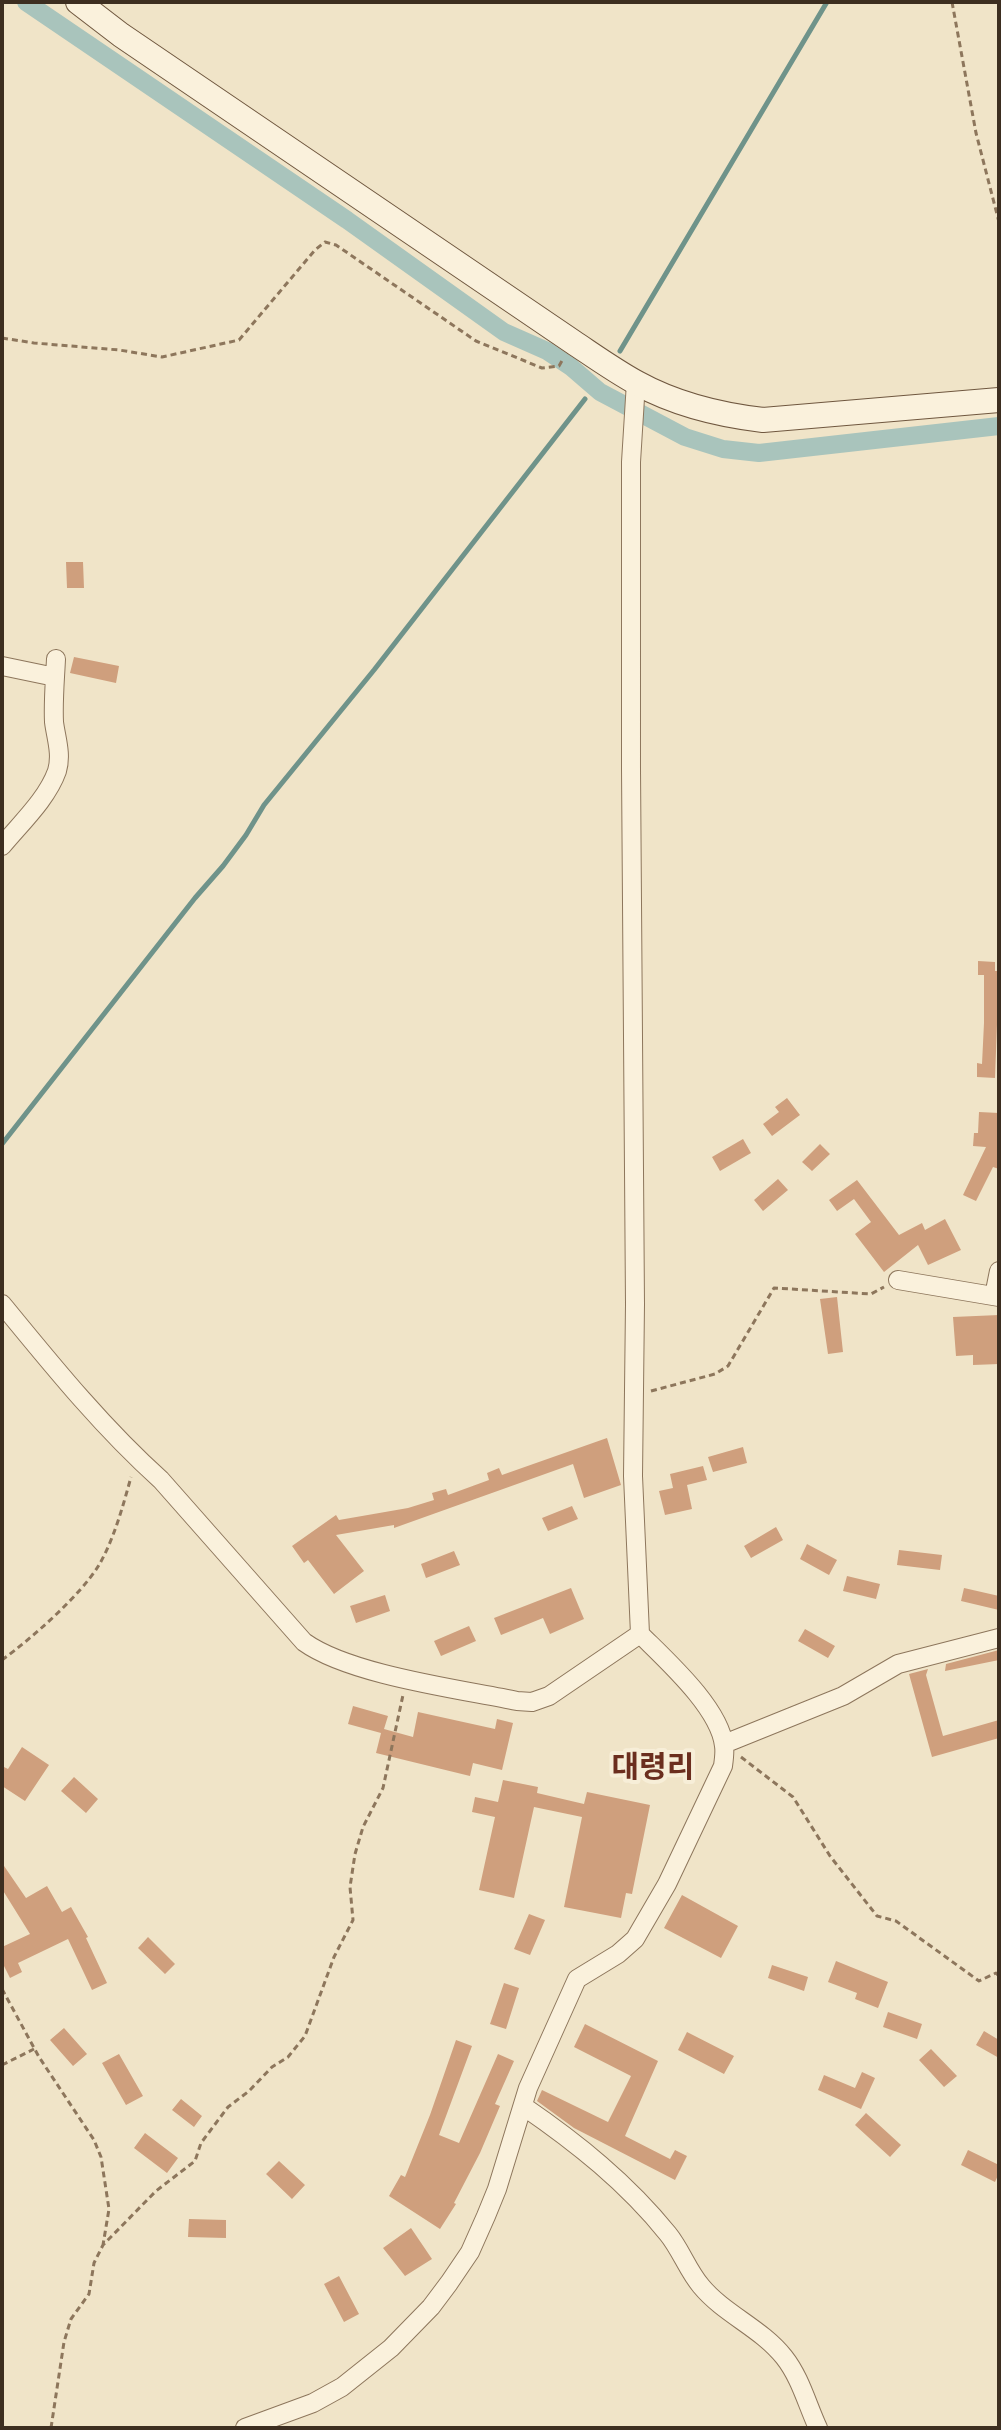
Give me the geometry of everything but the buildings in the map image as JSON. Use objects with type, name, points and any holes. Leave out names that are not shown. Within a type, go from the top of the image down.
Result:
[{"type":"street","points":[[78,2],[121,35],[573,342],[635,389],[712,411],[763,420],[999,400]]},
{"type":"street","points":[[245,2428],[313,2403],[342,2387],[391,2348],[431,2307],[470,2252],[497,2189],[523,2106],[577,1979],[618,1954],[635,1939],[667,1884],[723,1766],[724,1744],[716,1723],[694,1689],[640,1634],[633,1476],[632,420],[635,389]]},
{"type":"street","points":[[2,666],[56,668],[58,769],[33,810],[2,846]]},
{"type":"street","points":[[898,1280],[996,1297],[999,1271]]},
{"type":"street","points":[[2,1304],[64,1380],[172,1492],[304,1642],[319,1653],[406,1678],[532,1702],[549,1696],[640,1634]]},
{"type":"street","points":[[724,1744],[843,1696],[898,1664],[999,1638]]},
{"type":"street","points":[[523,2106],[568,2137],[641,2201],[671,2237],[700,2285],[784,2357],[799,2381],[818,2428]]},
{"type":"path","points":[[952,2],[976,133],[999,222]]},
{"type":"path","points":[[2,338],[162,357],[239,340],[325,242],[336,245],[476,341],[542,368],[559,366]]},
{"type":"path","points":[[634,1392],[661,1390],[715,1374],[728,1366],[774,1288],[871,1294],[898,1280]]},
{"type":"path","points":[[2,1660],[19,1648],[87,1582],[100,1562],[119,1516],[137,1459]]},
{"type":"path","points":[[103,2245],[156,2191],[195,2161],[201,2143],[228,2107],[272,2067],[288,2057],[305,2036],[334,1957],[353,1920],[350,1887],[355,1854],[363,1827],[383,1788],[406,1678]]},
{"type":"path","points":[[724,1744],[793,1797],[830,1856],[877,1916],[896,1921],[979,1981],[996,1973],[999,1976]]},
{"type":"path","points":[[2,1989],[34,2049],[94,2140],[101,2157],[109,2209],[103,2245],[94,2263],[89,2294],[71,2319],[64,2342],[51,2428]]},
{"type":"path","points":[[2,2065],[34,2049]]},
{"type":"waterway","points":[[26,2],[347,220],[504,332],[547,351],[600,392],[685,437],[723,449],[759,453],[999,426]]},
{"type":"waterway","points":[[620,351],[827,2]]},
{"type":"waterway","points":[[2,1144],[223,866],[264,805],[374,670],[585,399]]},
{"type":"district","name":"대령리","points":[[653,1769]]}]
